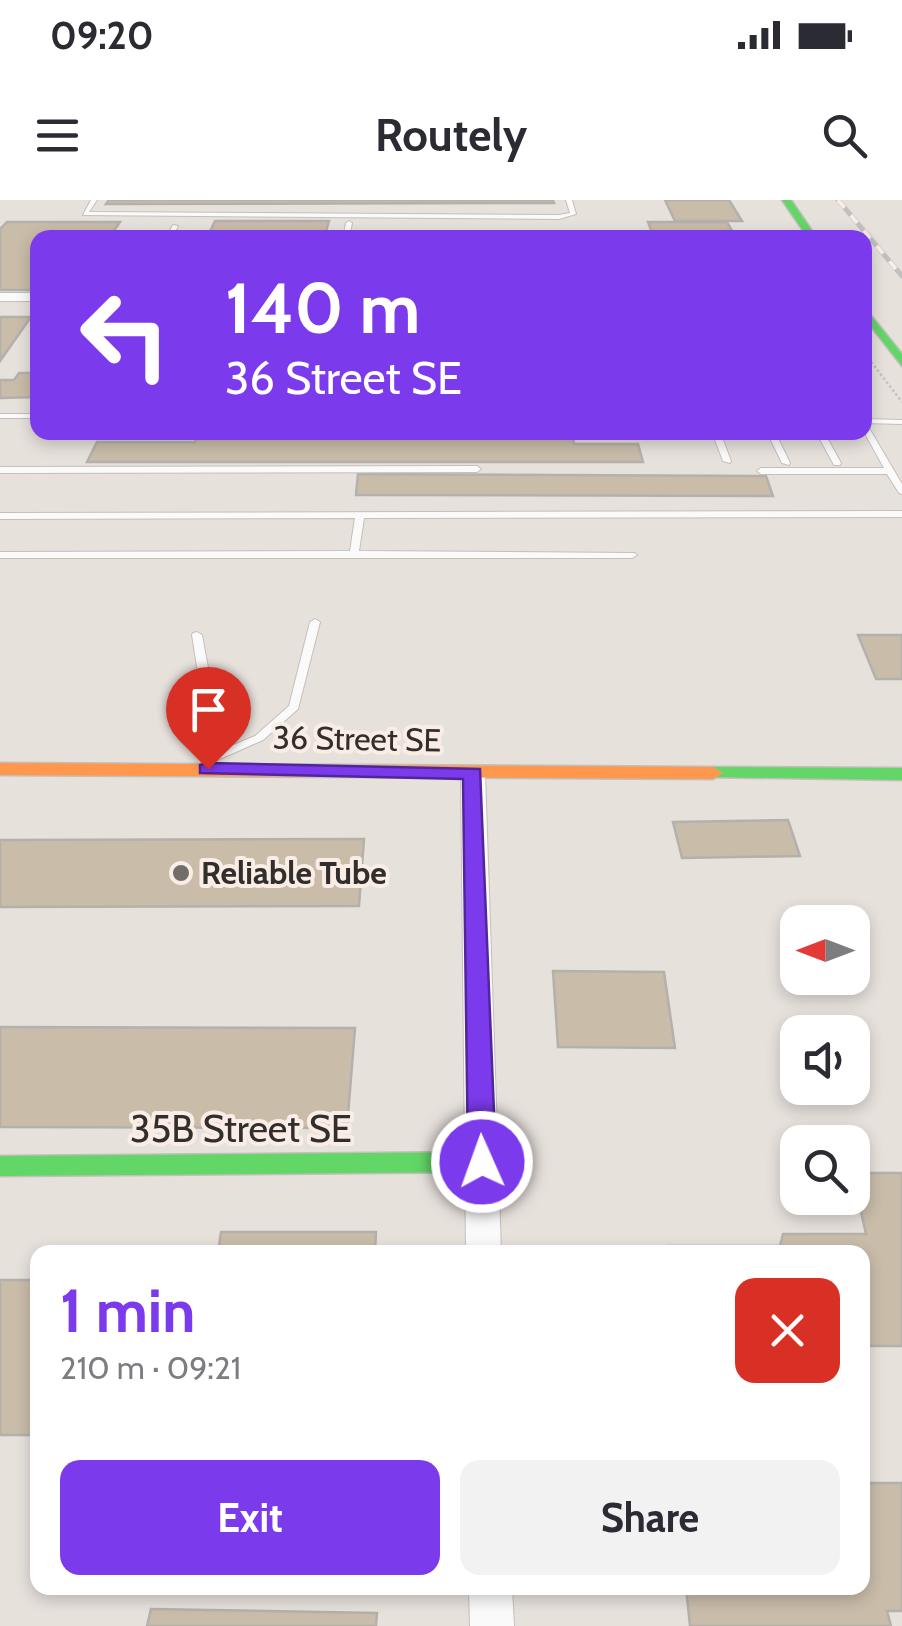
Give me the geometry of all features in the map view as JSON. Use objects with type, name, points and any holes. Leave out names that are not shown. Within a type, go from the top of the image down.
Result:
[{"type":"street","points":[[786,200],[807,230]]},
{"type":"street","points":[[0,297],[30,297]]},
{"type":"street","points":[[872,321],[902,362]]},
{"type":"street","name":"36 Street SE","points":[[0,770],[208,765],[473,773],[902,774]]},
{"type":"street","points":[[473,773],[484,1245]]},
{"type":"street","name":"36 Street SE","points":[[30,792],[473,773]]},
{"type":"street","name":"35B Street SE","points":[[0,1166],[482,1162]]},
{"type":"street","points":[[491,1595],[492,1626]]},
{"type":"lane","points":[[94,200],[85,214],[559,217],[572,214],[569,200]]},
{"type":"lane","points":[[347,230],[348,222]]},
{"type":"lane","points":[[173,230],[175,226]]},
{"type":"lane","points":[[0,416],[30,416]]},
{"type":"lane","points":[[872,424],[902,422]]},
{"type":"lane","points":[[872,438],[902,491]]},
{"type":"lane","points":[[719,440],[727,461]]},
{"type":"lane","points":[[774,440],[786,463]]},
{"type":"lane","points":[[824,440],[837,463]]},
{"type":"lane","points":[[0,470],[477,469]]},
{"type":"lane","points":[[761,470],[890,471]]},
{"type":"lane","points":[[0,516],[902,514]]},
{"type":"lane","points":[[354,554],[360,516]]},
{"type":"lane","points":[[0,555],[632,556]]},
{"type":"lane","points":[[208,765],[259,738],[294,707],[315,622]]},
{"type":"lane","points":[[197,635],[210,712],[208,765]]},
{"type":"path","points":[[872,363],[902,402]]},
{"type":"building","points":[[109,200],[553,200],[554,203],[106,204]]},
{"type":"building","points":[[665,200],[729,200],[742,221],[675,221]]},
{"type":"building","points":[[215,221],[329,221],[326,230],[211,230]]},
{"type":"building","points":[[7,222],[120,222],[114,230],[30,230],[30,290],[0,290],[0,229]]},
{"type":"building","points":[[648,222],[727,222],[732,230],[651,230]]},
{"type":"building","points":[[0,317],[30,317],[30,318],[0,361]]},
{"type":"building","points":[[19,373],[30,373],[30,397],[0,398],[0,380],[14,380]]},
{"type":"building","points":[[573,440],[574,444],[638,444],[643,462],[87,462],[97,442]]},
{"type":"building","points":[[358,474],[766,476],[773,496],[356,495]]},
{"type":"building","points":[[858,635],[902,635],[902,679],[876,679]]},
{"type":"building","points":[[788,820],[800,856],[682,858],[673,822]]},
{"type":"building","name":"Reliable Tube","points":[[364,839],[359,906],[0,907],[0,840]]},
{"type":"building","points":[[553,971],[664,972],[675,1048],[558,1047]]},
{"type":"building","points":[[0,1027],[355,1028],[347,1128],[0,1127]]},
{"type":"building","points":[[870,1173],[902,1173],[902,1346],[870,1346],[870,1245],[780,1245],[783,1234],[866,1234],[862,1215],[870,1215]]},
{"type":"building","points":[[221,1232],[376,1232],[375,1245],[219,1245]]},
{"type":"building","points":[[0,1280],[30,1280],[30,1435],[0,1435]]},
{"type":"building","points":[[870,1483],[902,1483],[902,1611],[887,1611],[891,1626],[690,1626],[687,1595],[870,1595]]},
{"type":"building","points":[[151,1609],[377,1613],[376,1626],[147,1626]]},
{"type":"railway","points":[[838,200],[863,230]]},
{"type":"railway","points":[[872,240],[902,276]]},
{"type":"traffic: fast","points":[[786,200],[807,230]]},
{"type":"traffic: fast","points":[[872,321],[902,362]]},
{"type":"traffic: fast","points":[[713,773],[902,774]]},
{"type":"traffic: fast","points":[[0,1166],[482,1162]]},
{"type":"traffic: slow","points":[[0,769],[713,773]]},
{"type":"place","name":"Reliable Tube","points":[[181,873]]},
{"type":"route","points":[[208,769],[473,773],[482,1162]]}]
